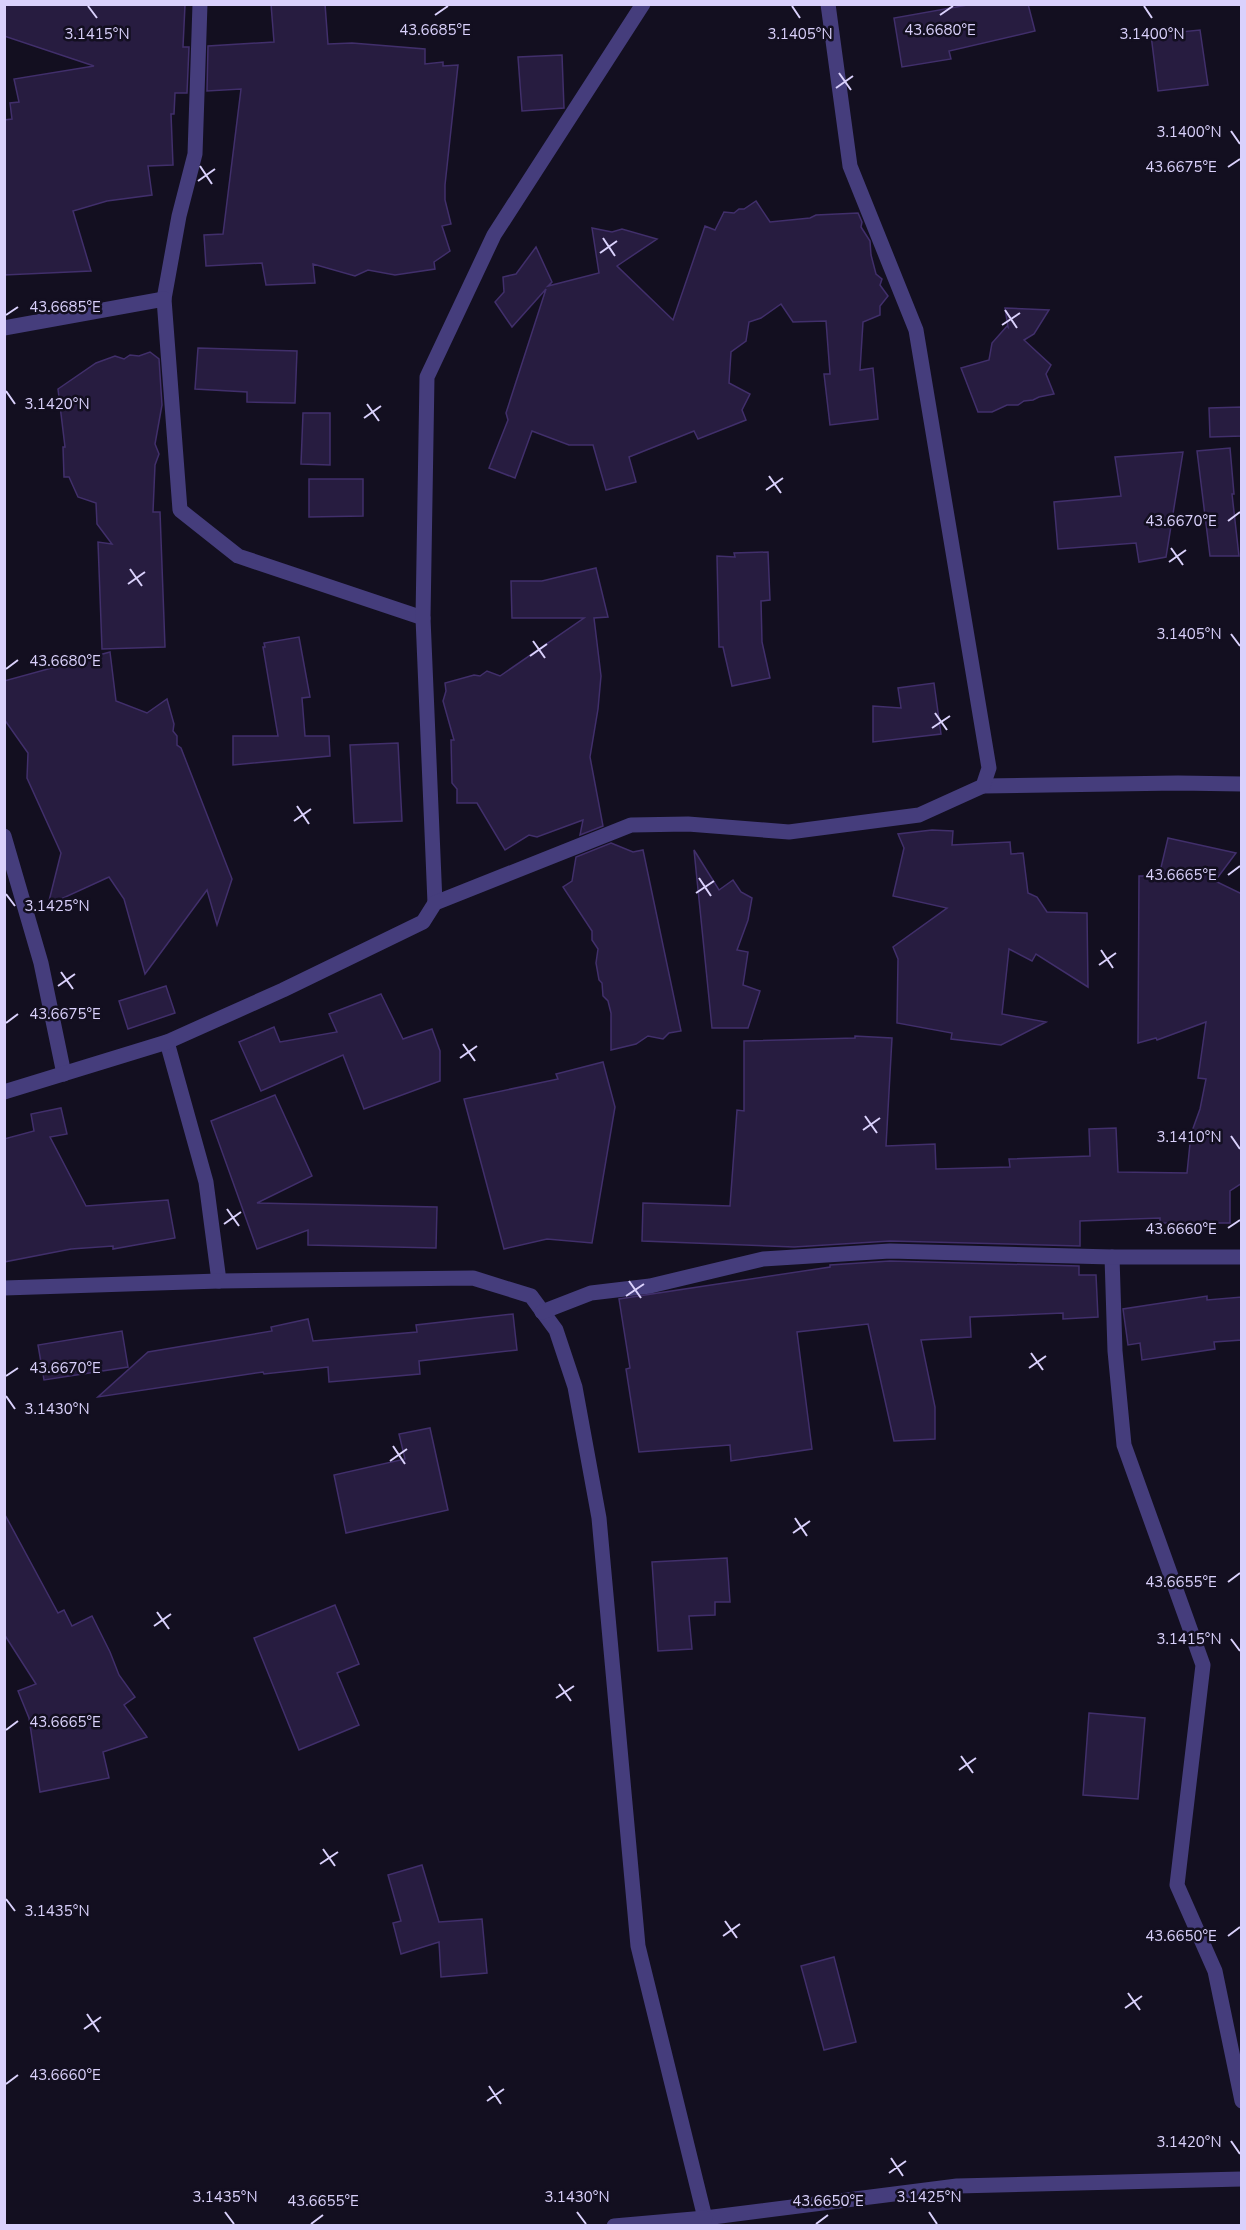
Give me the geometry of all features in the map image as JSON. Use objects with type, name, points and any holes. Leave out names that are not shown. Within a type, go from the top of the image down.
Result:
[{"type":"street","points":[[200,4],[195,154],[178,216],[164,298],[180,510],[238,556],[423,618]]},
{"type":"street","points":[[4,1092],[167,1042],[283,990],[423,922],[435,903],[423,618],[427,377],[494,235],[643,4]]},
{"type":"street","points":[[828,4],[850,166],[916,330],[989,768],[983,786]]},
{"type":"street","points":[[4,328],[164,298]]},
{"type":"street","points":[[435,903],[631,825],[688,824],[789,832],[919,815],[983,786],[1242,784]]},
{"type":"street","points":[[4,836],[41,963],[64,1074]]},
{"type":"street","points":[[167,1042],[206,1182],[219,1281]]},
{"type":"street","points":[[542,1312],[591,1293],[650,1286],[763,1258],[890,1251],[1112,1257],[1242,1257]]},
{"type":"street","points":[[1112,1257],[1114,1351],[1124,1445],[1203,1665],[1177,1885],[1215,1971],[1242,2101]]},
{"type":"street","points":[[4,1288],[219,1281],[473,1278],[531,1296],[556,1330],[574,1387],[597,1507],[638,1946],[705,2222]]},
{"type":"street","points":[[614,2226],[705,2222],[957,2186],[1242,2179]]},
{"type":"building","points":[[4,4],[185,5],[183,47],[189,47],[187,93],[175,93],[174,114],[171,114],[173,165],[148,166],[152,195],[107,201],[73,211],[91,271],[4,275],[4,120],[12,119],[10,103],[19,102],[14,79],[94,66],[4,36]]},
{"type":"building","points":[[271,4],[325,4],[328,44],[352,43],[425,49],[425,64],[443,62],[443,66],[458,65],[445,185],[445,200],[451,224],[442,226],[450,251],[434,262],[435,269],[395,275],[368,270],[355,276],[313,264],[315,283],[266,285],[262,263],[206,266],[204,235],[223,234],[241,89],[207,91],[208,46],[274,42]]},
{"type":"building","points":[[973,4],[1028,4],[1035,31],[949,51],[951,59],[902,67],[894,18]]},
{"type":"building","points":[[1200,30],[1208,85],[1158,91],[1151,35]]},
{"type":"building","points":[[562,55],[564,108],[522,111],[518,57]]},
{"type":"building","points":[[756,201],[770,222],[810,218],[816,215],[858,213],[862,222],[861,227],[870,241],[876,274],[882,279],[880,285],[888,296],[880,306],[880,315],[863,322],[860,370],[873,368],[878,419],[830,425],[824,374],[830,374],[826,321],[793,322],[781,304],[761,318],[749,322],[746,341],[731,352],[729,383],[750,394],[742,410],[746,420],[698,439],[694,431],[629,457],[636,482],[606,490],[593,445],[569,445],[532,431],[515,478],[489,468],[508,420],[506,413],[546,289],[512,327],[495,302],[504,292],[503,277],[516,274],[536,247],[552,282],[548,286],[599,273],[592,228],[612,232],[622,229],[657,239],[617,266],[673,320],[705,226],[715,230],[724,212],[734,213]]},
{"type":"building","points":[[1005,308],[1049,310],[1034,334],[1024,340],[1051,365],[1046,374],[1054,394],[1024,401],[1018,405],[1007,405],[992,412],[978,412],[961,368],[989,360],[992,343],[1008,327]]},
{"type":"building","points":[[198,348],[297,351],[295,403],[247,402],[247,392],[195,389]]},
{"type":"building","points":[[150,352],[159,359],[162,405],[155,444],[159,454],[155,465],[153,512],[160,512],[165,647],[102,649],[98,542],[112,544],[97,524],[96,503],[78,497],[69,477],[64,477],[63,447],[65,447],[58,389],[96,363],[115,356],[124,359],[130,355],[139,356]]},
{"type":"building","points":[[1242,407],[1242,436],[1210,437],[1209,408]]},
{"type":"building","points":[[303,413],[330,413],[330,465],[301,464]]},
{"type":"building","points":[[1230,448],[1234,494],[1232,494],[1239,556],[1210,556],[1197,451]]},
{"type":"building","points":[[1183,452],[1166,557],[1139,562],[1136,543],[1058,549],[1054,502],[1121,496],[1115,457]]},
{"type":"building","points":[[309,479],[363,479],[363,516],[309,517]]},
{"type":"building","points":[[768,552],[770,600],[761,601],[762,642],[770,678],[732,686],[723,647],[719,647],[717,556],[735,557],[734,553]]},
{"type":"building","points":[[596,568],[608,617],[594,618],[601,676],[590,757],[603,826],[580,835],[583,820],[537,837],[529,835],[505,850],[477,803],[457,803],[457,789],[452,783],[451,740],[454,740],[443,701],[446,691],[445,683],[474,675],[480,676],[487,671],[500,676],[584,618],[512,618],[511,581],[542,581]]},
{"type":"building","points":[[299,637],[310,697],[302,698],[305,736],[329,736],[330,756],[233,765],[233,736],[278,736],[264,643]]},
{"type":"building","points":[[110,652],[116,701],[147,713],[167,699],[174,724],[173,731],[177,736],[177,745],[181,748],[232,879],[217,925],[207,890],[145,974],[124,899],[109,877],[48,905],[61,853],[27,778],[28,753],[4,719],[4,681]]},
{"type":"building","points":[[934,683],[941,734],[873,742],[873,706],[901,708],[898,688]]},
{"type":"building","points":[[398,743],[402,821],[354,823],[350,745]]},
{"type":"building","points":[[932,830],[953,831],[952,845],[1010,842],[1011,854],[1023,853],[1028,893],[1037,897],[1047,912],[1087,913],[1088,987],[1036,954],[1032,961],[1009,949],[1002,1014],[1046,1022],[1001,1045],[951,1039],[952,1033],[897,1023],[898,959],[893,947],[947,908],[893,896],[904,848],[898,834]]},
{"type":"building","points":[[1168,838],[1236,853],[1215,881],[1242,894],[1242,1183],[1230,1191],[1230,1223],[1160,1223],[1160,1218],[1080,1221],[1080,1246],[890,1241],[794,1247],[642,1241],[643,1203],[730,1206],[737,1110],[744,1111],[744,1041],[855,1038],[855,1036],[892,1038],[886,1146],[935,1144],[936,1169],[1010,1167],[1009,1159],[1090,1156],[1089,1129],[1116,1128],[1118,1172],[1187,1173],[1191,1134],[1200,1109],[1206,1079],[1198,1078],[1206,1022],[1157,1040],[1156,1038],[1138,1043],[1139,876],[1159,876]]},
{"type":"building","points":[[611,843],[633,852],[643,850],[681,1031],[669,1033],[663,1039],[648,1036],[636,1044],[611,1050],[611,1013],[599,980],[596,963],[598,949],[592,940],[592,931],[563,887],[572,881],[576,857]]},
{"type":"building","points":[[694,850],[719,890],[733,880],[741,892],[752,898],[748,920],[737,950],[748,952],[743,985],[760,991],[748,1028],[712,1028]]},
{"type":"building","points":[[166,986],[175,1013],[128,1029],[119,1001]]},
{"type":"building","points":[[381,994],[403,1039],[432,1029],[440,1051],[440,1081],[364,1109],[343,1055],[261,1091],[239,1042],[274,1027],[280,1042],[337,1032],[329,1014]]},
{"type":"building","points":[[603,1062],[615,1107],[592,1243],[547,1239],[504,1249],[464,1099],[558,1079],[556,1074]]},
{"type":"building","points":[[275,1095],[312,1176],[257,1203],[437,1207],[436,1248],[308,1245],[308,1230],[257,1249],[211,1121]]},
{"type":"building","points":[[61,1108],[67,1134],[50,1137],[86,1206],[168,1200],[175,1238],[113,1249],[113,1246],[71,1249],[4,1262],[4,1139],[34,1131],[31,1114]]},
{"type":"building","points":[[890,1261],[1079,1266],[1079,1275],[1096,1275],[1098,1317],[1063,1319],[1063,1313],[970,1317],[971,1337],[921,1340],[935,1407],[935,1439],[894,1441],[868,1324],[797,1332],[812,1449],[731,1461],[730,1445],[639,1452],[626,1369],[630,1368],[619,1299],[830,1267],[830,1265]]},
{"type":"building","points":[[1207,1296],[1207,1300],[1242,1297],[1242,1340],[1214,1342],[1215,1349],[1142,1360],[1140,1343],[1128,1345],[1123,1309]]},
{"type":"building","points":[[513,1314],[517,1350],[419,1361],[420,1374],[329,1382],[328,1367],[264,1374],[263,1372],[98,1397],[148,1352],[272,1331],[271,1327],[308,1319],[313,1341],[417,1332],[416,1325]]},
{"type":"building","points":[[122,1331],[128,1367],[44,1380],[38,1345]]},
{"type":"building","points":[[430,1428],[448,1510],[346,1533],[334,1475],[405,1459],[399,1434]]},
{"type":"building","points":[[4,1513],[58,1613],[64,1610],[72,1626],[92,1616],[119,1675],[135,1697],[124,1705],[147,1737],[103,1752],[109,1778],[40,1792],[29,1718],[18,1691],[36,1684],[4,1634]]},
{"type":"building","points":[[727,1558],[730,1602],[715,1602],[715,1615],[689,1616],[692,1649],[658,1651],[652,1562]]},
{"type":"building","points":[[335,1605],[359,1664],[337,1673],[359,1725],[299,1750],[254,1638]]},
{"type":"building","points":[[1089,1713],[1145,1718],[1138,1799],[1083,1795]]},
{"type":"building","points":[[422,1865],[439,1922],[482,1919],[487,1973],[441,1977],[439,1942],[401,1954],[393,1923],[401,1921],[388,1875]]},
{"type":"building","points":[[834,1957],[856,2042],[824,2050],[801,1966]]}]
